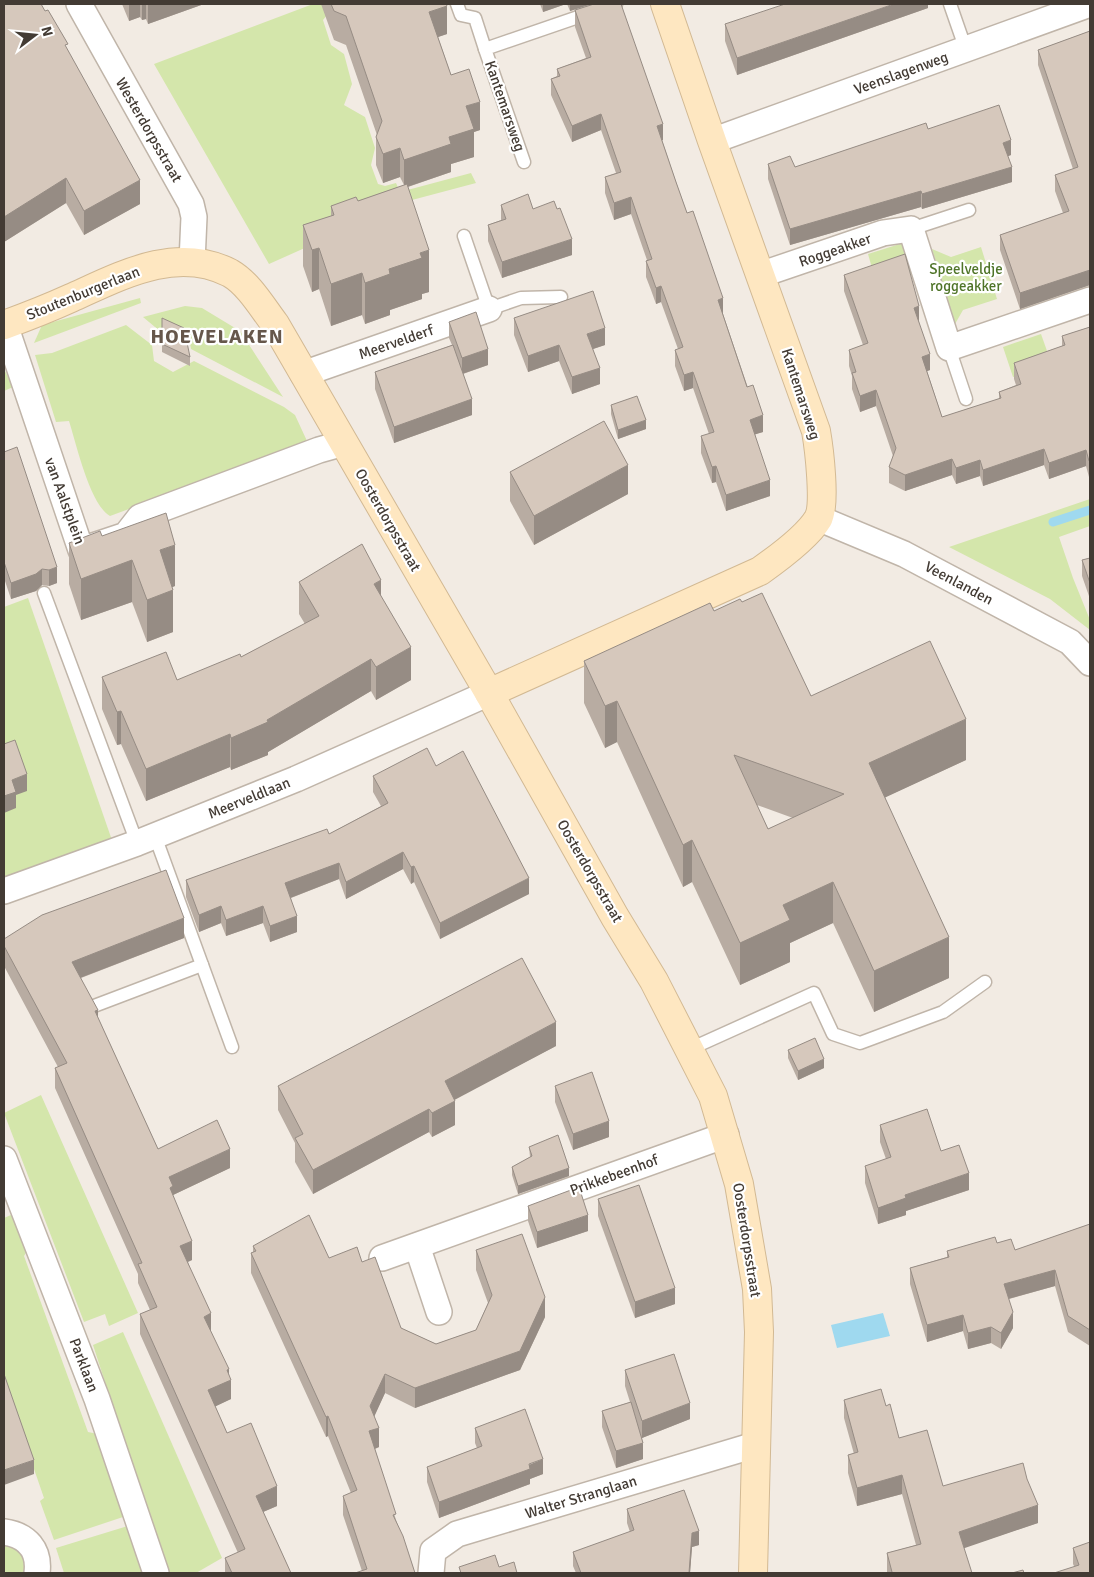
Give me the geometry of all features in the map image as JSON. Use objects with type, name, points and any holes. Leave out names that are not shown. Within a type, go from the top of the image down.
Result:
[{"type":"street","name":"Westerdorpsstraat","points":[[78,4],[191,204],[194,216],[192,262]]},
{"type":"street","name":"Kantemarsweg","points":[[665,4],[816,430],[822,468],[818,518]]},
{"type":"street","name":"Veenslagenweg","points":[[712,141],[1090,4]]},
{"type":"street","name":"Roggeakker","points":[[760,275],[883,233],[910,229]]},
{"type":"street","points":[[910,229],[949,348],[1090,300]]},
{"type":"street","name":"Stoutenburgerlaan","points":[[4,325],[133,271],[174,262],[192,262]]},
{"type":"street","name":"Oosterdorpsstraat","points":[[192,262],[215,267],[231,274],[248,288],[275,324],[489,693],[615,917],[654,981],[713,1096],[739,1184],[757,1289],[759,1332],[752,1573]]},
{"type":"street","name":"Meervelderf","points":[[303,374],[489,310]]},
{"type":"street","name":"van Aalstplein","points":[[4,325],[81,550],[126,535],[140,517],[319,450],[344,443]]},
{"type":"street","points":[[489,693],[760,571],[787,552],[818,518]]},
{"type":"street","name":"Veenlanden","points":[[818,518],[904,554],[1070,642],[1090,663]]},
{"type":"street","name":"Meerveldlaan","points":[[4,891],[146,840],[296,779],[489,693]]},
{"type":"street","name":"Prikkebeenhof","points":[[382,1258],[726,1135]]},
{"type":"street","name":"Parklaan","points":[[4,1159],[97,1399],[156,1573]]},
{"type":"street","points":[[417,1246],[439,1312]]},
{"type":"street","name":"Walter Stranglaan","points":[[430,1573],[433,1551],[457,1534],[755,1445]]},
{"type":"street","points":[[4,1532],[14,1533],[26,1540],[36,1552],[37,1573]]},
{"type":"lane","name":"Kantemarsweg","points":[[457,4],[461,15],[475,18],[524,162]]},
{"type":"lane","name":"Kantemarsweg","points":[[486,50],[616,4]]},
{"type":"lane","points":[[950,4],[966,50]]},
{"type":"lane","name":"Roggeakker","points":[[910,229],[969,210]]},
{"type":"lane","points":[[464,236],[489,310],[521,298],[561,297]]},
{"type":"lane","points":[[949,348],[966,398]]},
{"type":"lane","points":[[44,593],[146,840],[202,965],[232,1046]]},
{"type":"lane","points":[[94,1006],[202,965]]},
{"type":"lane","points":[[690,1048],[814,993],[833,1034],[860,1043],[943,1012],[985,982]]},
{"type":"green space","points":[[313,4],[336,4],[323,20],[331,45],[344,54],[352,84],[344,105],[365,117],[375,148],[371,165],[378,184],[385,186],[396,183],[400,192],[471,173],[476,183],[412,200],[269,264],[154,64]]},
{"type":"green space","points":[[903,243],[912,273],[884,282],[874,275],[868,254]]},
{"type":"green space","name":"Speelveldje roggeakker","points":[[981,247],[997,299],[963,310],[955,324],[932,249],[951,257]]},
{"type":"green space","points":[[140,298],[141,303],[34,343],[42,325]]},
{"type":"green space","points":[[185,306],[202,308],[240,331],[283,397],[191,349],[188,333],[173,327],[161,332],[143,317]]},
{"type":"green space","points":[[126,325],[152,345],[154,361],[173,372],[194,361],[284,407],[295,415],[307,441],[305,444],[110,516],[96,500],[90,487],[69,421],[56,422],[35,355],[52,353]]},
{"type":"green space","points":[[1041,334],[1052,365],[1013,377],[1003,347]]},
{"type":"green space","points":[[4,369],[13,387],[4,391]]},
{"type":"green space","points":[[1090,499],[1090,526],[1059,537],[1090,620],[1090,630],[1050,599],[949,547]]},
{"type":"green space","points":[[28,598],[114,846],[4,886],[4,607]]},
{"type":"green space","points":[[41,1095],[138,1313],[109,1326],[105,1314],[84,1322],[4,1113]]},
{"type":"green space","points":[[18,1212],[30,1246],[24,1256],[88,1432],[98,1434],[126,1516],[54,1540],[40,1501],[44,1498],[4,1382],[4,1218]]},
{"type":"green space","points":[[123,1332],[222,1558],[196,1573],[167,1573],[93,1345]]},
{"type":"green space","points":[[131,1525],[147,1573],[64,1573],[56,1548]]},
{"type":"green space","points":[[14,1540],[25,1556],[26,1573],[4,1573],[4,1542]]},
{"type":"water","points":[[883,1313],[890,1336],[837,1348],[831,1325]]},
{"type":"building","points":[[4,4],[41,4],[45,11],[48,10],[68,44],[65,45],[140,180],[84,211],[66,178],[4,217]]},
{"type":"building","points":[[331,4],[446,4],[447,6],[429,12],[451,75],[469,69],[480,102],[466,106],[474,129],[449,137],[451,144],[404,160],[400,148],[383,154],[376,137],[382,121],[346,16],[334,11]]},
{"type":"building","points":[[594,4],[621,4],[663,124],[657,126],[676,182],[687,213],[693,211],[723,298],[718,300],[747,387],[753,385],[763,415],[750,420],[770,480],[726,495],[716,466],[712,467],[701,436],[714,432],[693,372],[684,375],[675,350],[683,347],[661,286],[656,288],[646,261],[652,259],[631,197],[614,203],[605,177],[621,172],[601,114],[572,126],[551,79],[560,76],[557,69],[591,57],[575,10]]},
{"type":"building","points":[[785,4],[894,4],[737,58],[725,24]]},
{"type":"building","points":[[1090,31],[1090,270],[1020,293],[1000,235],[1069,211],[1055,175],[1078,167],[1038,50]]},
{"type":"building","points":[[999,105],[1011,140],[1003,143],[1012,167],[922,194],[921,191],[790,229],[768,164],[790,156],[795,167],[926,123],[928,129]]},
{"type":"building","points":[[407,184],[429,250],[420,253],[422,258],[389,269],[390,274],[365,283],[362,273],[331,284],[319,248],[312,250],[303,225],[334,215],[331,206],[356,197],[358,201]]},
{"type":"building","points":[[528,194],[533,209],[554,201],[557,209],[560,208],[572,239],[502,262],[488,225],[506,219],[501,205]]},
{"type":"building","points":[[905,254],[919,306],[914,308],[930,354],[922,357],[942,417],[1001,398],[999,392],[1021,384],[1014,363],[1065,345],[1062,336],[1090,327],[1089,461],[1086,450],[1049,463],[1044,449],[983,470],[980,460],[956,468],[952,459],[905,475],[889,467],[896,448],[876,390],[860,396],[852,373],[856,372],[849,350],[868,343],[844,275]]},
{"type":"building","points":[[593,291],[605,328],[587,334],[600,368],[572,377],[559,345],[528,356],[514,318]]},
{"type":"building","points":[[476,312],[488,349],[462,358],[449,322]]},
{"type":"building","points":[[162,318],[184,328],[190,357],[162,344]]},
{"type":"building","points":[[453,345],[472,399],[394,427],[375,372]]},
{"type":"building","points":[[637,396],[646,420],[618,430],[611,405]]},
{"type":"building","points":[[604,421],[628,465],[534,516],[510,472]]},
{"type":"building","points":[[17,447],[57,567],[49,570],[42,569],[36,574],[11,583],[4,562],[4,452]]},
{"type":"building","points":[[166,513],[175,545],[160,550],[173,590],[147,600],[132,560],[81,579],[69,543],[100,531],[102,536]]},
{"type":"building","points":[[362,544],[381,580],[374,584],[411,647],[376,667],[371,659],[267,720],[268,722],[231,738],[230,734],[146,769],[121,711],[117,712],[102,677],[166,652],[177,680],[240,654],[241,657],[319,616],[299,582]]},
{"type":"building","points":[[1090,558],[1090,583],[1082,560]]},
{"type":"building","points":[[762,593],[811,696],[930,641],[966,719],[869,763],[949,937],[874,971],[833,882],[783,905],[790,920],[740,943],[692,840],[683,845],[617,701],[605,706],[584,661],[710,603],[714,611],[740,599],[742,602]],"holes":[[[734,755],[844,794],[768,829]]]},
{"type":"building","points":[[15,740],[27,774],[12,780],[16,792],[4,796],[4,744]]},
{"type":"building","points":[[427,748],[436,766],[463,751],[529,878],[440,923],[414,866],[411,867],[403,852],[346,882],[339,863],[285,883],[297,916],[270,926],[263,906],[226,920],[221,906],[199,915],[186,880],[327,829],[329,834],[388,803],[373,776]]},
{"type":"building","points":[[166,870],[184,918],[72,962],[98,1010],[95,1011],[158,1149],[217,1120],[230,1149],[169,1177],[173,1186],[170,1188],[192,1241],[180,1246],[211,1313],[204,1317],[229,1369],[227,1370],[231,1380],[208,1390],[227,1433],[251,1423],[277,1486],[256,1496],[291,1573],[232,1573],[225,1558],[245,1549],[140,1314],[157,1307],[138,1264],[142,1263],[55,1068],[67,1063],[4,946],[4,939],[42,915]]},
{"type":"building","points":[[522,958],[556,1022],[445,1081],[455,1101],[432,1113],[429,1109],[313,1170],[295,1138],[303,1134],[278,1086]]},
{"type":"building","points":[[815,1038],[824,1059],[798,1071],[788,1050]]},
{"type":"building","points":[[592,1072],[609,1121],[573,1134],[555,1086]]},
{"type":"building","points":[[927,1109],[941,1151],[959,1145],[969,1173],[905,1195],[906,1198],[878,1208],[865,1166],[891,1157],[880,1125]]},
{"type":"building","points":[[558,1135],[569,1168],[518,1186],[512,1167],[532,1156],[529,1147]]},
{"type":"building","points":[[639,1185],[675,1288],[635,1302],[598,1199]]},
{"type":"building","points":[[579,1187],[588,1215],[537,1232],[528,1206]]},
{"type":"building","points":[[309,1215],[329,1258],[357,1247],[362,1262],[375,1257],[401,1328],[436,1344],[476,1330],[492,1295],[476,1250],[522,1234],[545,1297],[520,1351],[415,1388],[385,1374],[370,1406],[379,1428],[369,1431],[396,1514],[393,1515],[403,1536],[415,1573],[355,1573],[367,1569],[343,1496],[357,1490],[328,1416],[326,1417],[251,1253],[256,1251],[253,1246]]},
{"type":"building","points":[[1090,1224],[1090,1330],[1068,1316],[1055,1270],[1004,1284],[1013,1312],[1001,1333],[991,1327],[968,1333],[963,1315],[927,1325],[910,1268],[949,1257],[947,1251],[995,1237],[997,1243],[1011,1239],[1015,1250]]},
{"type":"building","points":[[674,1354],[690,1403],[642,1421],[625,1370]]},
{"type":"building","points":[[4,1374],[34,1460],[4,1470]]},
{"type":"building","points":[[881,1389],[886,1406],[890,1404],[899,1438],[927,1430],[943,1486],[1023,1463],[1027,1479],[1038,1505],[959,1532],[972,1573],[888,1573],[892,1572],[887,1553],[921,1544],[902,1475],[857,1488],[848,1455],[858,1452],[844,1400]]},
{"type":"building","points":[[631,1402],[643,1443],[616,1451],[602,1411]]},
{"type":"building","points":[[525,1409],[543,1459],[529,1464],[530,1469],[439,1502],[427,1467],[482,1446],[475,1428]]},
{"type":"building","points":[[684,1490],[699,1531],[692,1533],[689,1573],[581,1573],[573,1552],[634,1530],[627,1509]]},
{"type":"building","points":[[1090,1542],[1090,1573],[1054,1573],[1079,1565],[1073,1548]]},
{"type":"building","points":[[495,1555],[499,1567],[514,1562],[517,1573],[461,1573],[459,1567]]},
{"type":"building","points":[[1023,1570],[1024,1573],[1012,1573]]},
{"type":"waterway","points":[[1053,522],[1090,510]]},
{"type":"district","name":"HOEVELAKEN","points":[[217,336]]}]
